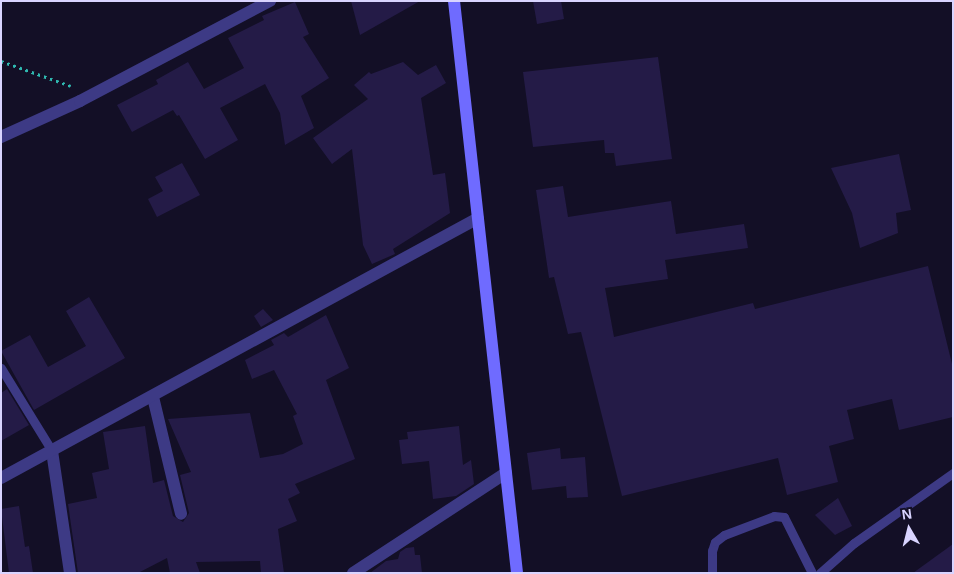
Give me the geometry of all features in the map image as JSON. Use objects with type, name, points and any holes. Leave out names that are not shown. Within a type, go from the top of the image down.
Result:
[{"type":"street","points":[[454,1],[517,573]]},
{"type":"street","points":[[1,137],[93,94],[267,2]]},
{"type":"street","points":[[1,478],[153,397],[478,218]]},
{"type":"street","points":[[153,397],[181,514]]},
{"type":"street","points":[[52,451],[70,573]]},
{"type":"street","points":[[353,573],[506,473]]},
{"type":"lane","points":[[1,368],[52,451]]},
{"type":"lane","points":[[820,573],[854,543],[953,474]]},
{"type":"lane","points":[[712,573],[712,551],[715,542],[724,535],[774,516],[784,517],[812,573]]},
{"type":"path","points":[[1,61],[93,94]]},
{"type":"building","points":[[351,1],[420,1],[360,35]]},
{"type":"building","points":[[533,1],[561,1],[564,19],[537,24]]},
{"type":"building","points":[[295,2],[309,34],[303,37],[329,78],[301,96],[314,128],[285,145],[280,113],[265,84],[220,108],[238,140],[205,159],[179,115],[177,116],[173,110],[132,132],[117,105],[158,84],[156,80],[188,62],[204,89],[244,68],[228,38],[264,20],[262,16]]},
{"type":"building","points":[[658,57],[672,159],[616,166],[614,153],[605,153],[604,140],[533,147],[523,72]]},
{"type":"building","points":[[403,62],[418,75],[436,65],[446,83],[421,98],[433,175],[445,173],[450,213],[393,249],[395,254],[372,264],[363,245],[352,149],[332,164],[313,138],[368,99],[354,85],[369,72],[371,74]]},
{"type":"building","points":[[899,154],[911,210],[896,213],[898,233],[860,248],[852,213],[831,168]]},
{"type":"building","points":[[182,163],[200,195],[157,217],[148,199],[163,191],[155,177]]},
{"type":"building","points":[[563,186],[568,217],[671,201],[676,234],[744,224],[748,248],[665,260],[668,279],[605,288],[614,337],[753,303],[755,309],[928,266],[953,368],[953,417],[899,430],[892,399],[847,410],[854,439],[829,446],[838,482],[787,495],[778,458],[622,496],[581,332],[568,334],[554,277],[549,278],[536,190]]},
{"type":"building","points":[[89,297],[125,358],[34,410],[1,351],[30,335],[48,367],[86,346],[66,311]]},
{"type":"building","points":[[263,309],[273,320],[261,327],[254,316]]},
{"type":"building","points":[[326,315],[349,368],[326,380],[355,459],[295,484],[300,493],[288,499],[297,521],[278,529],[284,573],[261,573],[260,561],[196,562],[200,573],[170,573],[167,558],[138,573],[78,573],[68,504],[97,498],[92,473],[109,469],[103,432],[145,426],[153,483],[164,480],[173,516],[183,522],[189,513],[180,475],[191,472],[168,419],[250,413],[260,458],[283,454],[303,444],[293,416],[297,414],[274,370],[252,379],[245,360],[274,345],[271,340],[284,333],[288,337]]},
{"type":"building","points":[[7,389],[29,425],[1,441],[1,393]]},
{"type":"building","points":[[459,426],[463,465],[471,460],[474,484],[456,496],[433,499],[429,461],[402,464],[399,440],[408,439],[407,432]]},
{"type":"building","points":[[560,448],[561,459],[585,457],[588,497],[567,498],[566,486],[532,490],[527,453]]},
{"type":"building","points":[[838,498],[852,526],[835,535],[815,515]]},
{"type":"building","points":[[19,506],[25,547],[29,546],[33,573],[9,573],[1,509]]},
{"type":"building","points":[[953,544],[953,573],[913,573]]},
{"type":"building","points":[[414,547],[415,555],[420,555],[422,573],[370,573],[386,561],[398,559],[400,552],[406,548]]}]
